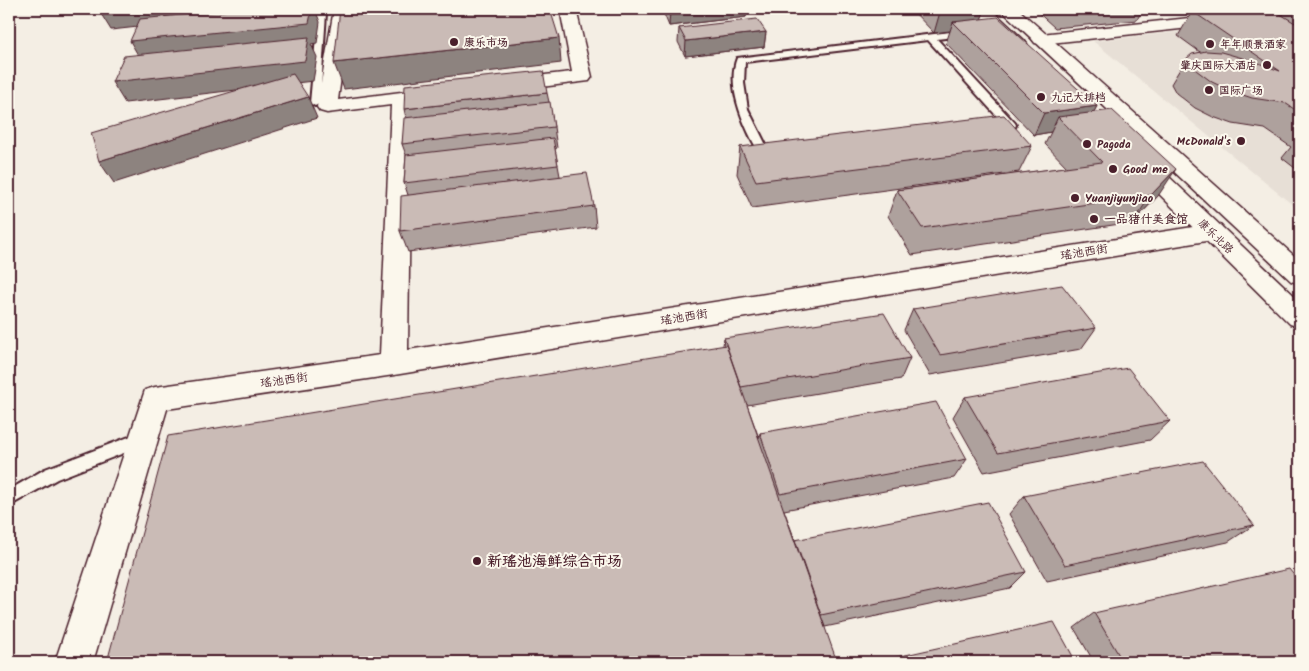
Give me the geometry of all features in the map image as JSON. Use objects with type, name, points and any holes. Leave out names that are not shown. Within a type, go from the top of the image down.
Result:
[{"type":"street","points":[[342,9],[327,107],[458,91]]},
{"type":"street","points":[[486,88],[582,76],[568,9]]},
{"type":"street","points":[[981,9],[993,26],[1045,70]]},
{"type":"street","points":[[993,26],[1041,39],[1300,10]]},
{"type":"street","points":[[1041,39],[1300,274]]},
{"type":"street","points":[[394,364],[401,98]]},
{"type":"street","name":"康乐北路","points":[[1122,144],[1300,317]]},
{"type":"street","name":"瑶池西街","points":[[143,439],[155,399],[394,364],[1212,232]]},
{"type":"street","points":[[74,662],[143,439]]},
{"type":"lane","points":[[305,9],[322,13],[315,103]]},
{"type":"lane","points":[[777,156],[767,157],[743,110],[739,83],[740,60],[930,38],[993,26]]},
{"type":"lane","points":[[930,38],[1011,125],[991,127]]},
{"type":"lane","points":[[9,499],[51,474],[143,439]]},
{"type":"shaded area","points":[[1242,25],[1300,39],[1300,211],[1093,41]]},
{"type":"building","points":[[242,9],[312,9],[309,23],[130,41],[140,19]]},
{"type":"building","points":[[340,9],[550,9],[559,38],[334,63]]},
{"type":"building","points":[[668,9],[695,9],[670,11]]},
{"type":"building","points":[[937,9],[973,9],[940,12]]},
{"type":"building","points":[[1272,9],[1300,26],[1300,113],[1285,103],[1252,98],[1231,91],[1212,82],[1192,67],[1186,59],[1192,54],[1206,51],[1221,52],[1280,71],[1192,11]]},
{"type":"building","points":[[998,17],[1097,106],[1044,113],[953,22]]},
{"type":"building","points":[[757,19],[766,32],[686,41],[679,28]]},
{"type":"building","points":[[309,37],[305,61],[112,82],[124,56]]},
{"type":"building","points":[[543,71],[547,93],[404,109],[405,85]]},
{"type":"building","points":[[293,74],[308,97],[99,161],[91,133]]},
{"type":"building","points":[[550,102],[554,127],[402,144],[404,118]]},
{"type":"building","points":[[1112,110],[1176,169],[1151,195],[922,228],[897,190],[1102,162],[1058,117]]},
{"type":"building","points":[[1004,115],[1032,146],[756,181],[740,147]]},
{"type":"building","points":[[553,138],[558,165],[404,183],[406,155]]},
{"type":"building","points":[[587,173],[594,206],[400,231],[401,196]]},
{"type":"building","points":[[1062,285],[1096,328],[940,355],[913,309]]},
{"type":"building","points":[[884,313],[910,358],[741,387],[724,338]]},
{"type":"building","name":"新瑶池海鲜综合市场","points":[[726,345],[837,662],[107,662],[168,436]]},
{"type":"building","points":[[1128,368],[1170,421],[998,453],[965,397]]},
{"type":"building","points":[[936,402],[967,459],[780,494],[760,433]]},
{"type":"building","points":[[1203,461],[1254,525],[1065,565],[1024,496]]},
{"type":"building","points":[[988,502],[1026,572],[821,615],[795,540]]},
{"type":"building","points":[[1289,569],[1300,583],[1300,662],[1123,662],[1094,613]]},
{"type":"building","points":[[1054,622],[1076,662],[874,662]]},
{"type":"place","name":"康乐市场","points":[[454,42]]},
{"type":"place","name":"年年顺景酒家","points":[[1210,44]]},
{"type":"place","name":"肇庆国际大酒店","points":[[1267,65]]},
{"type":"place","name":"国际广场","points":[[1209,90]]},
{"type":"place","name":"九记大排档","points":[[1041,97]]},
{"type":"place","name":"McDonald's","points":[[1241,141]]},
{"type":"place","name":"Pagoda","points":[[1087,144]]},
{"type":"place","name":"Good me","points":[[1113,169]]},
{"type":"place","name":"Yuanjiyunjiao","points":[[1075,198]]},
{"type":"place","name":"一品猪什美食馆","points":[[1094,219]]},
{"type":"place","name":"新瑶池海鲜综合市场","points":[[477,561]]}]
